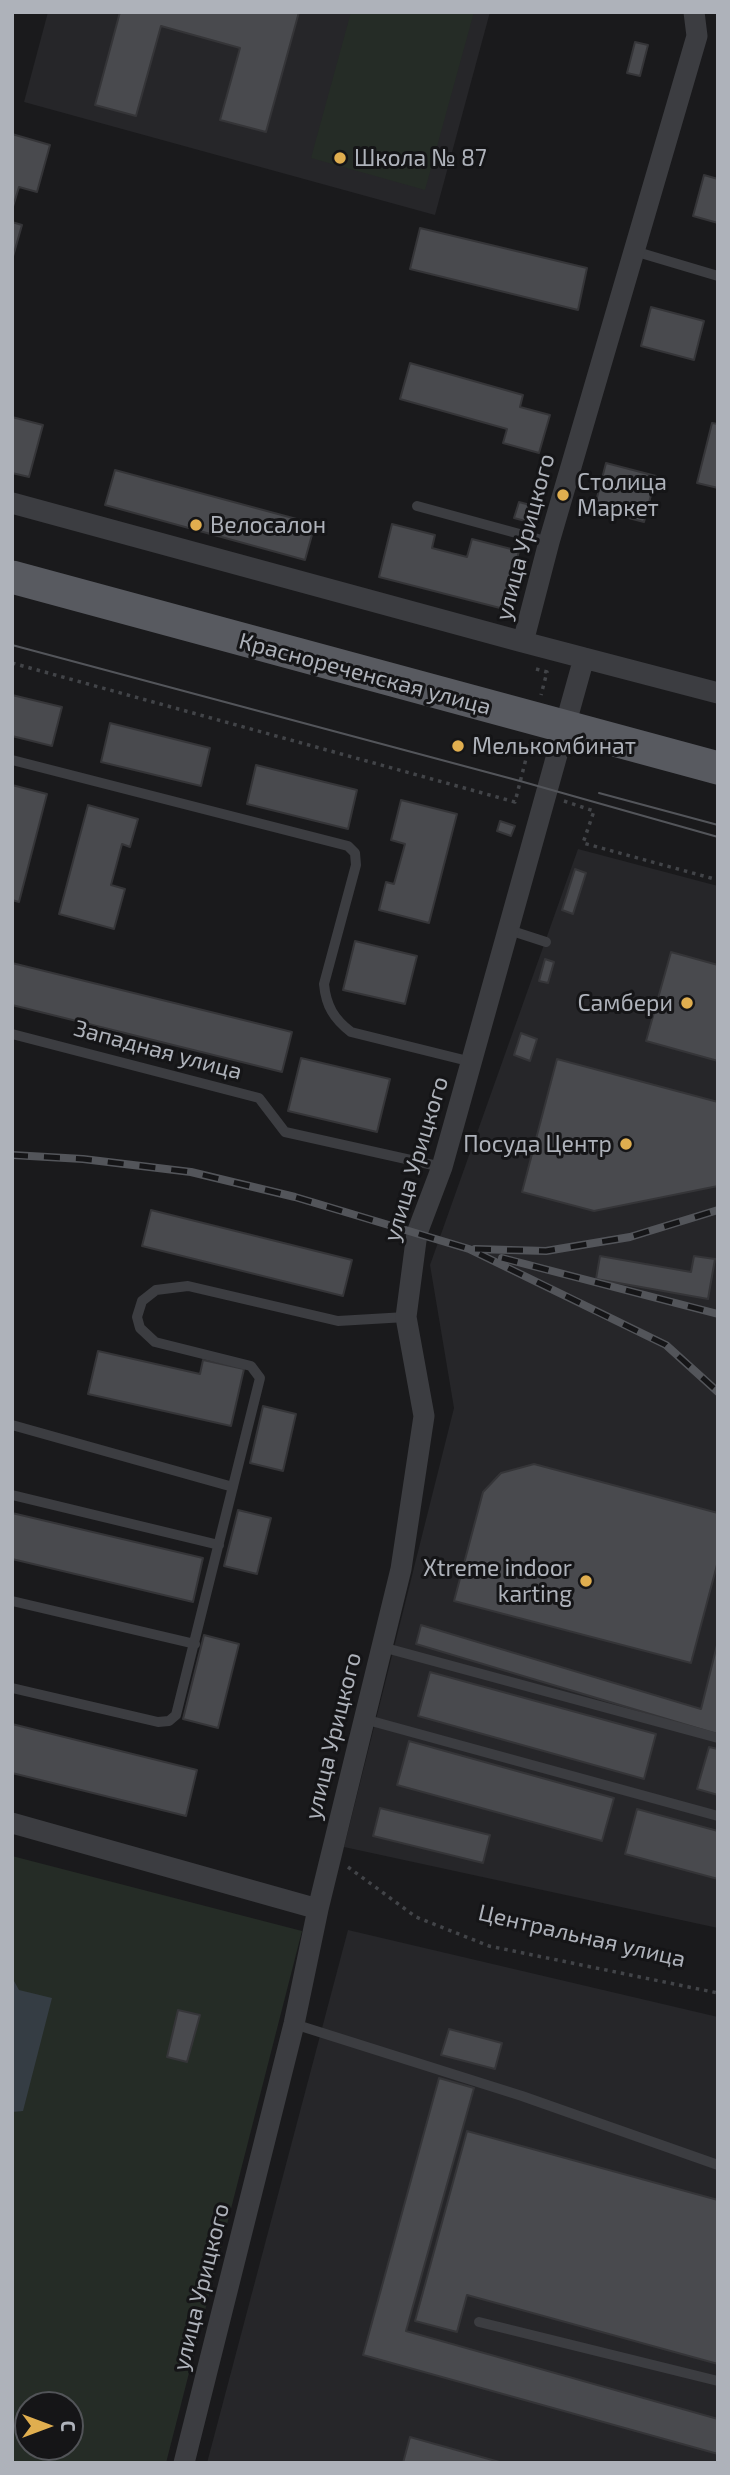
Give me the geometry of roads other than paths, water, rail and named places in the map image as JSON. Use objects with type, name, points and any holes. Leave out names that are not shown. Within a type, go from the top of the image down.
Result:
[{"type":"main road","name":"Краснореченская улица","points":[[12,578],[718,768]]},
{"type":"street","name":"улица Урицкого","points":[[184,2463],[294,2024],[318,1909],[401,1569],[424,1416],[406,1317],[417,1233],[442,1167],[546,795],[550,724],[584,658],[523,642],[549,542],[697,36],[694,12]]},
{"type":"street","points":[[12,503],[523,642]]},
{"type":"street","points":[[584,658],[718,693]]},
{"type":"street","points":[[12,1823],[318,1909]]},
{"type":"lane","points":[[634,251],[718,275]]},
{"type":"lane","points":[[417,506],[549,542]]},
{"type":"lane","points":[[12,760],[348,846],[355,853],[356,864],[324,984],[325,999],[330,1011],[351,1032],[472,1062]]},
{"type":"lane","points":[[509,930],[546,942]]},
{"type":"lane","name":"Западная улица","points":[[12,1034],[259,1098],[285,1132],[442,1167]]},
{"type":"lane","points":[[12,1689],[158,1722],[169,1721],[177,1715],[260,1378],[251,1366],[155,1342],[140,1328],[137,1317],[142,1301],[156,1290],[188,1286],[338,1321],[406,1317]]},
{"type":"lane","points":[[12,1425],[233,1487]]},
{"type":"lane","points":[[12,1495],[219,1545]]},
{"type":"lane","points":[[12,1601],[195,1644]]},
{"type":"lane","points":[[382,1647],[718,1738]]},
{"type":"lane","points":[[364,1719],[718,1816]]},
{"type":"lane","points":[[294,2024],[522,2096],[718,2165]]},
{"type":"lane","points":[[479,2322],[718,2381]]},
{"type":"tram line","points":[[12,645],[718,837]]},
{"type":"tram line","points":[[599,793],[718,825]]},
{"type":"railway","points":[[12,1155],[83,1159],[191,1172],[295,1197],[469,1249],[666,1345],[718,1392]]},
{"type":"railway","points":[[475,1249],[546,1251],[630,1237],[718,1210]]},
{"type":"railway","points":[[502,1258],[718,1314]]},
{"type":"place","name":"Школа № 87","points":[[340,158]]},
{"type":"place","name":"Столица Маркет","points":[[563,495]]},
{"type":"place","name":"Велосалон","points":[[196,525]]},
{"type":"place","name":"Мелькомбинат","points":[[458,746]]},
{"type":"place","name":"Самбери","points":[[687,1003]]},
{"type":"place","name":"Посуда Центр","points":[[626,1144]]},
{"type":"place","name":"Xtreme indoor karting","points":[[586,1581]]}]
